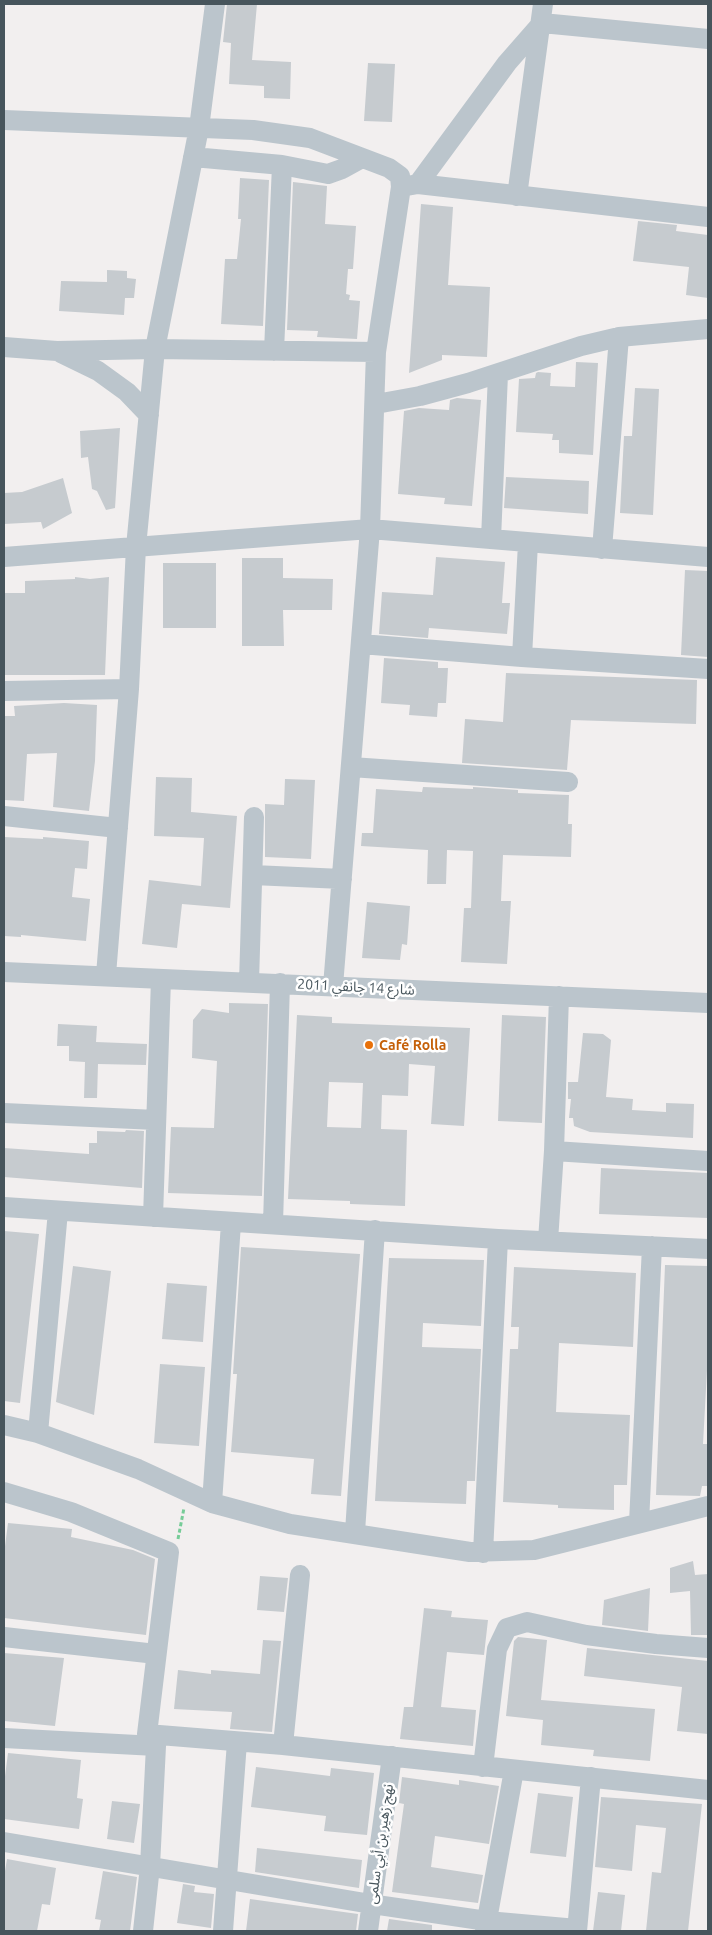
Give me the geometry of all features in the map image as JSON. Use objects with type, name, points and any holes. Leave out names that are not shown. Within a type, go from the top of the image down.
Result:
[{"type":"street","points":[[106,976],[129,689],[136,547],[156,349],[199,128],[215,4]]},
{"type":"street","points":[[542,13],[708,38]]},
{"type":"street","points":[[333,986],[370,529],[376,404],[376,352],[410,185],[507,63],[542,13]]},
{"type":"street","points":[[516,196],[542,13]]},
{"type":"street","points":[[4,120],[253,130],[310,138],[389,168],[410,185],[708,218]]},
{"type":"street","points":[[193,157],[282,166],[328,174],[362,158]]},
{"type":"street","points":[[274,351],[282,166]]},
{"type":"street","points":[[376,404],[420,396],[498,374],[581,346],[619,337],[708,329]]},
{"type":"street","points":[[602,549],[619,337]]},
{"type":"street","points":[[4,347],[57,351],[156,349],[376,352]]},
{"type":"street","points":[[57,351],[98,371],[127,392],[149,416]]},
{"type":"street","points":[[491,539],[498,374]]},
{"type":"street","points":[[4,557],[370,529],[708,557]]},
{"type":"street","points":[[522,658],[528,543]]},
{"type":"street","points":[[361,644],[522,658],[708,668]]},
{"type":"street","points":[[4,691],[129,689]]},
{"type":"street","points":[[351,767],[568,782]]},
{"type":"street","points":[[4,816],[118,828]]},
{"type":"street","points":[[249,982],[254,817]]},
{"type":"street","points":[[253,875],[342,879]]},
{"type":"street","name":"شارع 14 جانفي 2011","points":[[4,972],[708,1003]]},
{"type":"street","points":[[153,1217],[161,979]]},
{"type":"street","points":[[273,1224],[280,983]]},
{"type":"street","points":[[548,1241],[554,1151],[559,996]]},
{"type":"street","points":[[4,1113],[156,1120]]},
{"type":"street","points":[[554,1151],[708,1161]]},
{"type":"street","points":[[4,1207],[498,1239],[708,1249]]},
{"type":"street","points":[[38,1433],[58,1212]]},
{"type":"street","points":[[212,1503],[231,1223]]},
{"type":"street","points":[[354,1532],[375,1230]]},
{"type":"street","points":[[483,1553],[498,1239]]},
{"type":"street","points":[[639,1523],[652,1246]]},
{"type":"street","points":[[4,1425],[38,1433],[138,1468],[212,1503],[290,1524],[354,1532],[483,1553],[534,1550],[591,1538],[639,1523],[708,1506]]},
{"type":"street","points":[[4,1492],[71,1512],[169,1552],[156,1654],[151,1740],[150,1866],[144,1931]]},
{"type":"street","points":[[283,1745],[300,1575]]},
{"type":"street","points":[[483,1767],[498,1649],[507,1628],[527,1622],[586,1635],[656,1644],[708,1648]]},
{"type":"street","points":[[4,1637],[156,1654]]},
{"type":"street","points":[[4,1738],[237,1742],[283,1745],[708,1790]]},
{"type":"street","points":[[223,1931],[237,1742]]},
{"type":"street","name":"نهج زهير بن أبي سلمى","points":[[368,1931],[392,1756]]},
{"type":"street","points":[[486,1926],[514,1770]]},
{"type":"street","points":[[4,1842],[371,1904],[486,1926],[577,1930],[591,1777]]},
{"type":"path","points":[[179,1534],[183,1518]]},
{"type":"building","points":[[227,4],[257,4],[252,60],[291,62],[290,99],[264,98],[264,86],[229,84],[231,43],[223,42]]},
{"type":"building","points":[[368,63],[395,64],[392,122],[364,121]]},
{"type":"building","points":[[240,178],[269,180],[263,326],[221,324],[225,259],[237,259],[241,219],[238,219]]},
{"type":"building","points":[[293,182],[327,186],[325,224],[356,226],[353,269],[348,269],[346,294],[350,295],[349,300],[360,301],[357,339],[317,337],[318,331],[287,330]]},
{"type":"building","points":[[421,204],[453,207],[448,285],[490,287],[487,357],[442,355],[442,360],[409,373]]},
{"type":"building","points":[[638,221],[677,225],[676,231],[708,235],[708,298],[686,295],[689,267],[633,261]]},
{"type":"building","points":[[107,270],[127,271],[127,278],[136,279],[134,298],[125,298],[124,315],[59,311],[61,281],[107,282]]},
{"type":"building","points":[[576,362],[598,363],[593,455],[559,453],[559,440],[552,440],[553,434],[516,432],[519,379],[535,378],[538,372],[551,373],[550,386],[575,387]]},
{"type":"building","points":[[635,388],[659,389],[653,515],[620,513],[624,436],[632,436]]},
{"type":"building","points":[[457,398],[481,400],[472,506],[444,504],[445,498],[398,494],[404,411],[419,408],[449,410],[450,400]]},
{"type":"building","points":[[120,428],[115,508],[106,510],[97,491],[92,489],[88,457],[81,458],[80,431]]},
{"type":"building","points":[[506,477],[589,481],[588,514],[504,508]]},
{"type":"building","points":[[63,478],[72,513],[43,529],[41,522],[4,524],[4,493],[22,492]]},
{"type":"building","points":[[436,557],[505,562],[502,603],[510,603],[507,634],[429,628],[428,638],[379,634],[382,592],[433,595]]},
{"type":"building","points":[[242,558],[283,558],[283,578],[333,579],[332,610],[283,610],[284,646],[242,646]]},
{"type":"building","points":[[163,563],[216,563],[216,628],[163,628]]},
{"type":"building","points":[[685,570],[708,571],[708,657],[681,655]]},
{"type":"building","points":[[75,577],[90,579],[109,577],[105,675],[4,675],[4,593],[25,593],[25,581],[75,579]]},
{"type":"building","points":[[384,658],[438,662],[438,668],[448,668],[446,703],[438,703],[437,717],[409,715],[410,705],[381,703]]},
{"type":"building","points":[[506,673],[697,680],[696,724],[571,720],[567,770],[462,763],[465,719],[503,722]]},
{"type":"building","points":[[64,703],[97,705],[95,761],[89,811],[53,807],[57,753],[27,754],[24,801],[4,800],[4,716],[15,716],[14,706]]},
{"type":"building","points":[[156,777],[192,778],[191,812],[237,816],[230,908],[182,904],[177,948],[142,944],[149,880],[201,886],[204,838],[154,836]]},
{"type":"building","points":[[285,779],[315,780],[311,859],[265,857],[265,804],[284,805]]},
{"type":"building","points":[[423,787],[473,789],[473,787],[518,790],[518,793],[569,795],[568,824],[572,824],[571,857],[503,855],[501,901],[511,901],[507,964],[461,962],[464,908],[471,908],[473,851],[447,850],[446,884],[427,884],[428,850],[361,846],[362,833],[373,833],[376,789],[422,792]]},
{"type":"building","points":[[4,837],[43,839],[43,837],[89,841],[87,869],[75,868],[72,897],[90,899],[86,941],[21,935],[21,937],[4,936]]},
{"type":"building","points":[[367,902],[410,906],[407,945],[402,944],[400,960],[362,958]]},
{"type":"building","points":[[229,1003],[268,1004],[262,1196],[168,1193],[171,1127],[214,1128],[217,1061],[192,1058],[193,1020],[202,1009],[229,1013]]},
{"type":"building","points":[[297,1015],[332,1017],[332,1023],[470,1028],[464,1126],[431,1124],[435,1066],[409,1064],[408,1096],[382,1095],[381,1129],[407,1130],[405,1206],[350,1204],[350,1201],[288,1199]],"holes":[[[329,1082],[363,1083],[361,1128],[327,1127]]]},
{"type":"building","points":[[502,1015],[546,1017],[542,1123],[498,1121]]},
{"type":"building","points":[[58,1024],[97,1026],[96,1042],[147,1044],[146,1065],[98,1064],[97,1098],[84,1098],[85,1062],[69,1061],[69,1046],[57,1046]]},
{"type":"building","points":[[583,1033],[603,1034],[611,1040],[606,1097],[633,1099],[632,1110],[666,1112],[666,1103],[694,1104],[693,1138],[590,1132],[574,1126],[573,1118],[569,1118],[571,1099],[568,1099],[568,1082],[578,1082]]},
{"type":"building","points":[[126,1130],[144,1131],[142,1188],[4,1177],[4,1148],[89,1154],[89,1143],[97,1143],[97,1131],[125,1132]]},
{"type":"building","points":[[601,1168],[708,1173],[708,1218],[599,1214]]},
{"type":"building","points":[[4,1231],[39,1234],[20,1403],[4,1401]]},
{"type":"building","points":[[241,1247],[360,1254],[341,1496],[311,1494],[314,1459],[231,1452],[237,1374],[233,1374]]},
{"type":"building","points":[[389,1258],[484,1260],[481,1326],[423,1323],[422,1347],[481,1349],[475,1481],[467,1481],[466,1504],[375,1501]]},
{"type":"building","points":[[665,1265],[708,1266],[708,1352],[703,1444],[708,1444],[708,1486],[702,1486],[700,1496],[656,1495]]},
{"type":"building","points":[[73,1266],[111,1271],[94,1415],[56,1402]]},
{"type":"building","points":[[514,1267],[636,1273],[633,1347],[559,1343],[556,1412],[630,1415],[627,1485],[614,1485],[614,1510],[558,1508],[558,1505],[503,1502],[510,1349],[518,1349],[519,1327],[511,1327]]},
{"type":"building","points":[[167,1283],[207,1286],[203,1342],[162,1339]]},
{"type":"building","points":[[160,1364],[205,1367],[199,1446],[154,1443]]},
{"type":"building","points":[[8,1523],[72,1529],[71,1537],[133,1550],[155,1559],[146,1635],[4,1618],[4,1554]]},
{"type":"building","points":[[693,1561],[695,1575],[708,1574],[708,1635],[691,1635],[690,1591],[670,1593],[670,1568]]},
{"type":"building","points":[[260,1576],[288,1578],[284,1612],[257,1610]]},
{"type":"building","points":[[650,1588],[648,1631],[602,1625],[604,1600]]},
{"type":"building","points":[[424,1608],[452,1611],[451,1617],[488,1620],[484,1655],[447,1652],[441,1707],[476,1710],[473,1746],[400,1739],[404,1707],[413,1707]]},
{"type":"building","points":[[518,1637],[547,1640],[541,1700],[655,1709],[650,1761],[593,1756],[594,1750],[541,1745],[543,1720],[506,1716],[514,1641]]},
{"type":"building","points":[[263,1640],[281,1641],[272,1732],[230,1729],[232,1712],[174,1709],[178,1670],[211,1674],[211,1670],[260,1674]]},
{"type":"building","points":[[587,1648],[708,1661],[708,1734],[677,1731],[682,1687],[584,1676]]},
{"type":"building","points":[[4,1653],[64,1658],[55,1726],[4,1721]]},
{"type":"building","points":[[8,1753],[81,1760],[77,1798],[83,1799],[79,1829],[4,1819],[4,1784]]},
{"type":"building","points":[[256,1767],[330,1776],[331,1768],[374,1773],[367,1835],[324,1831],[326,1816],[251,1807]]},
{"type":"building","points":[[402,1777],[459,1785],[459,1780],[499,1786],[489,1844],[435,1836],[431,1867],[483,1875],[478,1903],[392,1892],[404,1804],[399,1803]]},
{"type":"building","points":[[538,1793],[573,1797],[566,1857],[530,1853]]},
{"type":"building","points":[[601,1797],[702,1804],[688,1931],[646,1931],[652,1872],[661,1873],[666,1828],[636,1825],[632,1871],[595,1867]]},
{"type":"building","points":[[112,1801],[140,1804],[134,1843],[107,1839]]},
{"type":"building","points":[[257,1848],[362,1860],[359,1888],[255,1872]]},
{"type":"building","points":[[7,1859],[56,1868],[50,1905],[42,1904],[37,1931],[4,1931],[4,1877]]},
{"type":"building","points":[[103,1871],[137,1877],[130,1931],[99,1931],[101,1920],[95,1919]]},
{"type":"building","points":[[183,1884],[195,1886],[194,1892],[214,1894],[211,1928],[177,1923]]},
{"type":"building","points":[[598,1892],[625,1895],[621,1931],[593,1931]]},
{"type":"building","points":[[250,1899],[358,1914],[356,1931],[246,1931]]},
{"type":"building","points":[[389,1919],[432,1925],[432,1931],[387,1931]]},
{"type":"place","name":"Café Rolla","points":[[369,1045]]}]
